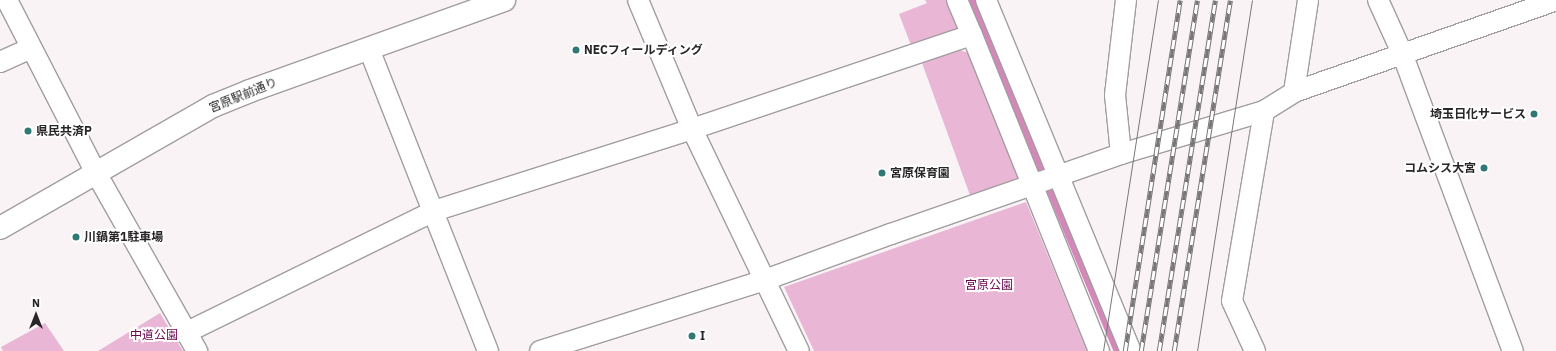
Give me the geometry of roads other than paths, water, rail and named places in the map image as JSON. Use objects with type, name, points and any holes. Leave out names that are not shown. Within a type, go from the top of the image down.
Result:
[{"type":"street","points":[[7,0],[96,173],[185,333],[197,351]]},
{"type":"street","name":"宮原駅前通り","points":[[0,228],[179,124],[213,106],[250,91],[504,0]]},
{"type":"street","points":[[638,0],[692,129],[799,351]]},
{"type":"street","points":[[957,0],[1034,185],[1099,351]]},
{"type":"street","points":[[986,0],[1056,177],[1131,351]]},
{"type":"street","points":[[1121,154],[1115,95],[1126,0]]},
{"type":"street","points":[[1294,92],[1308,0]]},
{"type":"street","points":[[1378,0],[1402,53],[1513,351]]},
{"type":"street","points":[[540,351],[765,280],[891,234],[1121,154],[1264,111],[1294,92],[1556,0]]},
{"type":"street","points":[[185,333],[434,211],[692,129],[972,35]]},
{"type":"street","points":[[0,62],[31,48]]},
{"type":"street","points":[[369,49],[488,351]]},
{"type":"street","points":[[1255,351],[1232,301],[1264,111]]},
{"type":"waterway","points":[[972,0],[1117,351]]},
{"type":"tram line","points":[[1103,351],[1158,0]]},
{"type":"tram line","points":[[1197,351],[1252,0]]},
{"type":"railway","points":[[1125,351],[1180,0]]},
{"type":"railway","points":[[1141,351],[1197,0]]},
{"type":"railway","points":[[1159,351],[1215,0]]},
{"type":"railway","points":[[1174,351],[1230,0]]},
{"type":"place","name":"NECフィールディング","points":[[576,50]]},
{"type":"place","name":"埼玉日化サービス","points":[[1534,114]]},
{"type":"place","name":"県民共済P","points":[[28,131]]},
{"type":"place","name":"コムシス大宮","points":[[1484,168]]},
{"type":"place","name":"宮原保育園","points":[[882,173]]},
{"type":"place","name":"川鍋第1駐車場","points":[[76,237]]},
{"type":"place","name":"I","points":[[692,336]]},
{"type":"park label","name":"宮原公園","points":[[989,285]]},
{"type":"park label","name":"中道公園","points":[[154,335]]}]
